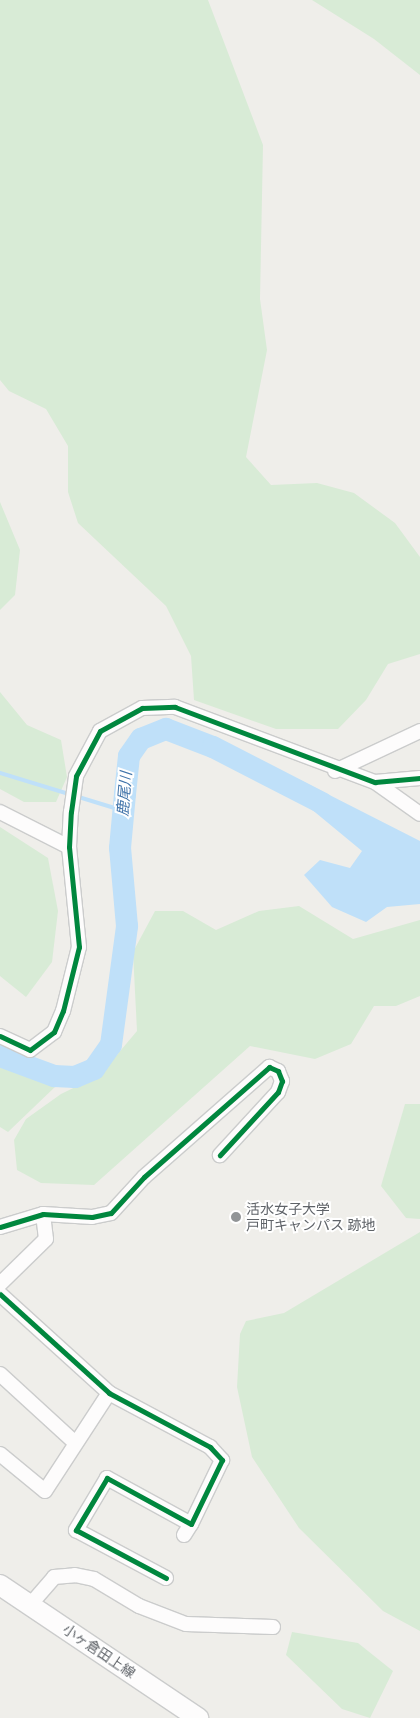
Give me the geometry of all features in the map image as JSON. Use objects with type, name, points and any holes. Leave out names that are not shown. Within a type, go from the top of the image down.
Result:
[{"type":"main road","name":"小ヶ倉田上線","points":[[0,1585],[198,1718]]},
{"type":"street","points":[[0,1036],[30,1050],[54,1032],[63,1011],[79,947],[69,847],[71,812],[76,776],[100,731],[154,705],[175,707],[335,771],[375,782],[420,814]]},
{"type":"street","points":[[335,771],[420,731]]},
{"type":"street","points":[[375,782],[420,778]]},
{"type":"street","points":[[0,812],[69,847]]},
{"type":"street","points":[[0,1227],[43,1214],[92,1217],[111,1213],[144,1177],[269,1067],[278,1071],[282,1081],[278,1092],[220,1155]]},
{"type":"street","points":[[0,1284],[46,1239],[43,1214]]},
{"type":"street","points":[[0,1294],[109,1393],[210,1447],[222,1460],[187,1529],[107,1478],[76,1530],[166,1578]]},
{"type":"street","points":[[0,1374],[73,1442]]},
{"type":"street","points":[[0,1454],[45,1491],[73,1442],[109,1393]]},
{"type":"street","points":[[30,1605],[54,1577],[75,1575],[94,1579],[139,1606],[186,1624],[273,1627]]},
{"type":"green space","points":[[0,0],[208,0],[263,145],[260,299],[267,350],[246,457],[271,485],[317,483],[354,493],[395,523],[420,557],[420,654],[388,664],[366,700],[338,729],[276,729],[194,700],[191,656],[166,606],[78,523],[68,492],[68,446],[46,409],[9,391],[0,380]]},
{"type":"green space","points":[[312,0],[420,0],[420,75],[374,39]]},
{"type":"green space","points":[[0,502],[20,550],[15,595],[0,610]]},
{"type":"green space","points":[[0,692],[27,725],[61,740],[67,777],[56,802],[24,802],[0,789]]},
{"type":"green space","points":[[0,827],[48,858],[58,911],[52,962],[26,997],[0,976]]},
{"type":"green space","points":[[299,906],[353,939],[420,920],[420,996],[396,1006],[374,1006],[351,1044],[315,1059],[250,1046],[94,1185],[41,1183],[17,1170],[14,1140],[26,1119],[61,1094],[100,1075],[137,1031],[133,952],[155,911],[183,911],[216,930],[259,911]]},
{"type":"green space","points":[[0,1066],[57,1085],[8,1132],[0,1127]]},
{"type":"green space","points":[[405,1104],[420,1104],[420,1219],[406,1218],[381,1186]]},
{"type":"green space","points":[[420,1232],[420,1631],[383,1611],[299,1528],[252,1457],[237,1387],[240,1334],[246,1321],[284,1313]]},
{"type":"green space","points":[[292,1632],[358,1643],[393,1671],[370,1718],[342,1709],[286,1655]]},
{"type":"water","points":[[300,780],[420,841],[420,904],[387,907],[366,922],[332,907],[304,875],[320,860],[350,868],[362,851],[293,794]]},
{"type":"waterway","name":"鹿尾川","points":[[0,1056],[54,1076],[75,1077],[94,1069],[111,1045],[127,926],[120,848],[125,794],[129,756],[141,739],[166,729],[213,747],[322,803]]},
{"type":"waterway","points":[[0,773],[124,811]]},
{"type":"cycle path","points":[[0,1036],[30,1050],[54,1032],[63,1011],[79,947],[69,847],[71,812],[76,776],[100,731],[142,708],[175,707],[375,782],[420,778]]},
{"type":"cycle path","points":[[0,1227],[43,1214],[92,1217],[111,1213],[144,1177],[269,1067],[278,1071],[282,1081],[278,1092],[220,1155]]},
{"type":"cycle path","points":[[0,1294],[109,1393],[210,1447],[222,1460],[191,1524],[107,1478],[76,1530],[166,1578]]},
{"type":"place","name":"活水女子大学 戸町キャンパス 跡地","points":[[236,1217]]}]
